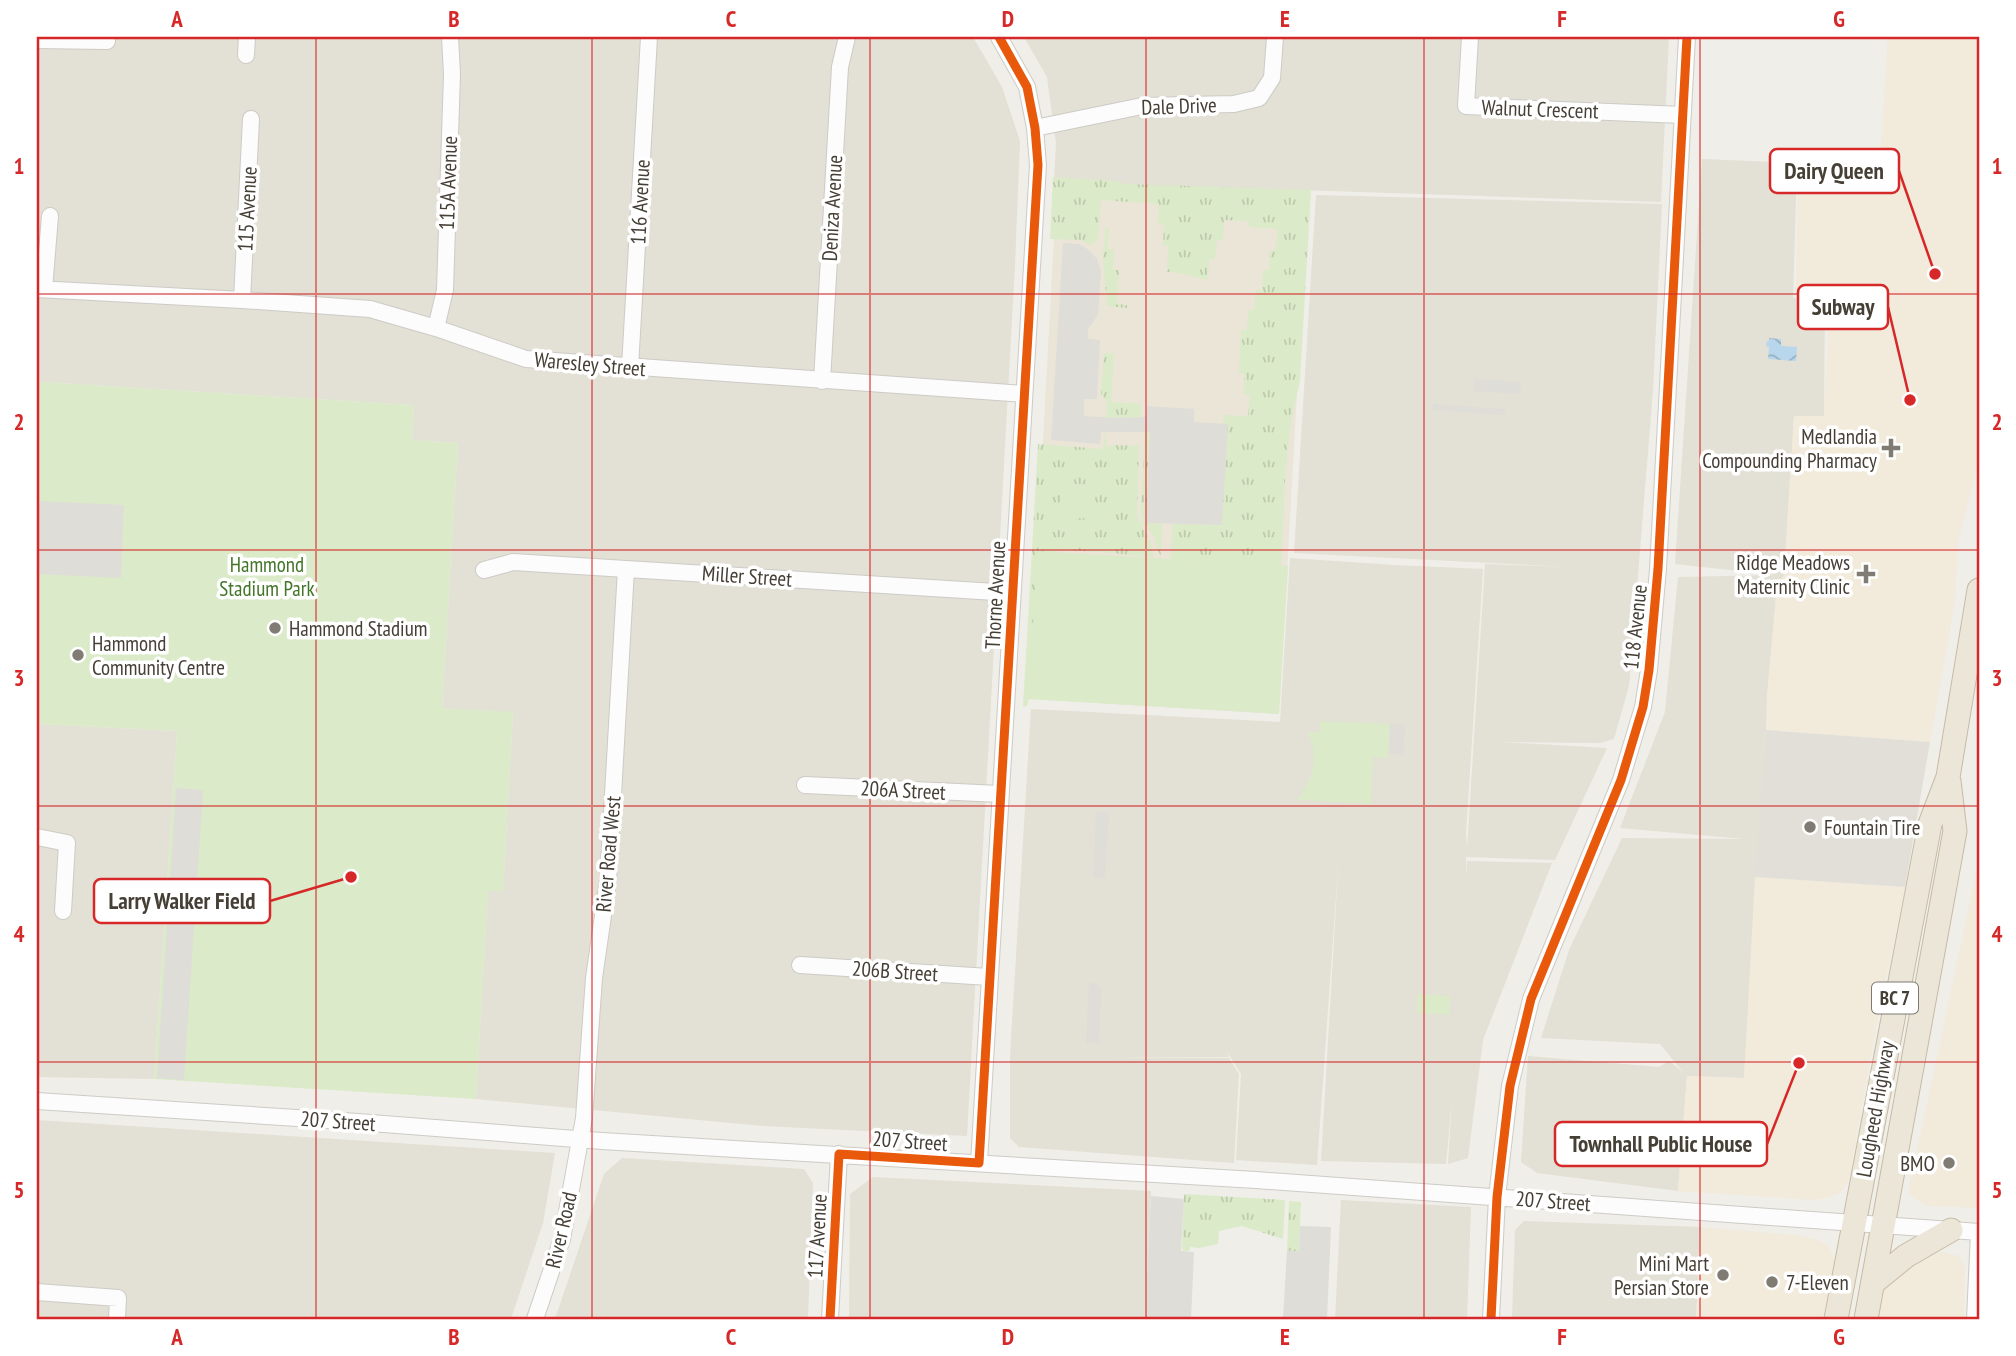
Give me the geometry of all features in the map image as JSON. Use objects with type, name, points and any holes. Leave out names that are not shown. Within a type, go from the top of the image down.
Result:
[{"type":"highway","name":"Lougheed Highway","points":[[1836,1319],[1930,824],[1948,777],[1975,631],[1979,590]]},
{"type":"highway","name":"Lougheed Highway","points":[[1866,1319],[1955,831],[1948,777]]},
{"type":"highway","points":[[1874,1282],[1906,1256],[1951,1230]]},
{"type":"street","points":[[246,55],[247,37]]},
{"type":"street","name":"115A Avenue","points":[[436,328],[445,290],[452,74],[450,37]]},
{"type":"street","name":"116 Avenue","points":[[630,367],[649,37]]},
{"type":"street","name":"Deniza Avenue","points":[[822,381],[840,67],[847,37]]},
{"type":"street","name":"Thorne Avenue","points":[[979,1163],[1038,166],[1035,128],[1027,87],[999,37]]},
{"type":"street","name":"Dale Drive","points":[[1035,128],[1142,106],[1234,104],[1259,98],[1272,78],[1275,37]]},
{"type":"street","name":"Walnut Crescent","points":[[1470,37],[1466,106],[1683,115]]},
{"type":"street","name":"118 Avenue","points":[[1491,1319],[1497,1197],[1510,1086],[1531,999],[1621,780],[1643,707],[1649,670],[1659,556],[1687,37]]},
{"type":"street","points":[[37,40],[107,41]]},
{"type":"street","name":"115 Avenue","points":[[242,300],[251,119]]},
{"type":"street","points":[[41,289],[50,216]]},
{"type":"street","name":"Waresley Street","points":[[41,289],[370,309],[526,359],[1024,394]]},
{"type":"street","name":"Miller Street","points":[[484,570],[513,562],[1012,593]]},
{"type":"street","name":"River Road West","points":[[580,1139],[584,1118],[594,978],[608,881],[626,569]]},
{"type":"street","name":"206A Street","points":[[805,785],[1000,794]]},
{"type":"street","points":[[37,837],[67,843],[63,911]]},
{"type":"street","name":"206B Street","points":[[800,965],[989,977]]},
{"type":"street","name":"207 Street","points":[[37,1101],[580,1139],[1497,1197],[1979,1232]]},
{"type":"street","name":"River Road","points":[[535,1319],[562,1239],[580,1139]]},
{"type":"street","name":"117 Avenue","points":[[830,1319],[839,1154]]},
{"type":"street","points":[[1975,1319],[1979,1232]]},
{"type":"street","points":[[37,1292],[118,1298],[117,1319]]},
{"type":"shaded area","points":[[37,37],[973,37],[1002,87],[1020,141],[967,1136],[763,1126],[476,1099],[488,890],[503,890],[513,713],[442,708],[458,443],[412,440],[414,405],[43,382],[37,384]]},
{"type":"shaded area","points":[[1024,37],[1669,37],[1661,202],[1054,182],[1056,143],[1047,77]]},
{"type":"shaded area","points":[[1888,37],[1979,37],[1979,459],[1958,543],[1955,602],[1930,742],[1766,730],[1777,584],[1784,575],[1794,416],[1824,416],[1830,297],[1796,295],[1798,173],[1879,180]]},
{"type":"shaded area","points":[[1702,159],[1797,163],[1793,298],[1825,301],[1824,417],[1794,416],[1784,576],[1777,584],[1744,1078],[1687,1076],[1678,1191],[1537,1173],[1521,1162],[1528,1056],[1659,1067],[1669,1061],[1683,1072],[1660,1044],[1541,1038],[1569,950],[1622,838],[1744,839],[1620,828],[1665,712],[1678,577],[1776,575],[1675,564]]},
{"type":"shaded area","points":[[1057,183],[1308,196],[1279,714],[1029,699]]},
{"type":"shaded area","points":[[1316,195],[1662,204],[1653,390],[1629,686],[1614,739],[1600,743],[1501,742],[1607,748],[1555,860],[1466,857],[1466,877],[1467,861],[1552,863],[1483,1040],[1468,1158],[1448,1164],[1452,1099],[1446,1164],[1321,1161],[1339,854],[1317,1165],[1236,1160],[1241,1074],[1228,1053],[1229,1057],[1085,1057],[1229,1058],[1239,1074],[1234,1163],[1019,1147],[1010,1138],[1010,1056],[1031,709],[1280,722],[1290,558],[1483,569],[1467,849],[1485,564],[1570,567],[1294,553]]},
{"type":"shaded area","points":[[1063,243],[1079,244],[1089,250],[1097,259],[1101,271],[1098,315],[1088,329],[1089,339],[1100,340],[1097,399],[1084,399],[1084,416],[1145,417],[1147,406],[1194,409],[1194,422],[1228,424],[1222,525],[1146,523],[1150,432],[1101,432],[1100,444],[1051,440]]},
{"type":"shaded area","points":[[1475,379],[1521,382],[1520,394],[1474,391]]},
{"type":"shaded area","points":[[1433,404],[1505,409],[1505,415],[1433,410]]},
{"type":"shaded area","points":[[37,501],[124,505],[121,578],[37,574]]},
{"type":"shaded area","points":[[37,724],[177,731],[154,1079],[37,1077]]},
{"type":"shaded area","points":[[1390,724],[1405,725],[1403,754],[1389,754]]},
{"type":"shaded area","points":[[1766,730],[1930,742],[1905,887],[1755,877]]},
{"type":"shaded area","points":[[176,788],[203,790],[184,1080],[157,1078]]},
{"type":"shaded area","points":[[1096,812],[1109,812],[1105,878],[1093,877]]},
{"type":"shaded area","points":[[1979,872],[1979,1208],[1926,1206],[1908,1193],[1976,873]]},
{"type":"shaded area","points":[[1755,877],[1905,887],[1849,1179],[1841,1192],[1828,1198],[1814,1200],[1678,1191],[1687,1076],[1744,1078]]},
{"type":"shaded area","points":[[1089,983],[1101,987],[1099,1043],[1086,1043]]},
{"type":"shaded area","points":[[37,1120],[555,1153],[543,1223],[511,1319],[37,1319]]},
{"type":"shaded area","points":[[622,1158],[804,1169],[813,1183],[808,1319],[555,1319],[604,1174]]},
{"type":"shaded area","points":[[873,1177],[1151,1191],[1145,1319],[849,1319],[850,1194]]},
{"type":"shaded area","points":[[1151,1196],[1184,1199],[1181,1251],[1194,1252],[1191,1319],[1145,1319]]},
{"type":"shaded area","points":[[1341,1200],[1471,1207],[1467,1319],[1335,1319]]},
{"type":"shaded area","points":[[1524,1221],[1701,1227],[1696,1319],[1512,1319],[1515,1230]]},
{"type":"shaded area","points":[[1300,1226],[1331,1227],[1327,1319],[1283,1319],[1287,1251],[1299,1251]]},
{"type":"shaded area","points":[[1701,1227],[1802,1236],[1829,1246],[1835,1262],[1826,1319],[1696,1319]]},
{"type":"shaded area","points":[[1943,1252],[1959,1256],[1965,1268],[1964,1319],[1877,1319],[1884,1288],[1898,1274],[1929,1255]]},
{"type":"green space","points":[[1053,177],[1127,184],[1311,190],[1300,382],[1290,427],[1281,566],[1170,559],[1173,524],[1221,525],[1227,424],[1223,424],[1224,415],[1248,416],[1250,395],[1243,394],[1245,374],[1239,373],[1241,330],[1247,330],[1248,310],[1254,310],[1256,290],[1262,290],[1263,270],[1269,270],[1270,250],[1276,250],[1278,229],[1249,227],[1249,221],[1224,220],[1223,240],[1217,240],[1215,259],[1209,259],[1208,280],[1167,272],[1168,246],[1163,245],[1164,225],[1158,224],[1159,204],[1101,200],[1098,240],[1090,245],[1081,240],[1050,239]]},
{"type":"green space","points":[[1105,228],[1109,228],[1108,249],[1114,249],[1113,270],[1119,270],[1117,304],[1127,305],[1127,308],[1107,306],[1103,259]]},
{"type":"green space","points":[[1104,353],[1114,354],[1111,402],[1141,404],[1141,417],[1106,418],[1107,401],[1101,394]]},
{"type":"green space","name":"Hammond Stadium Park","points":[[43,382],[414,405],[412,440],[458,443],[442,708],[513,712],[503,891],[488,891],[476,1099],[154,1079],[177,731],[37,724],[37,384]]},
{"type":"green space","points":[[1145,432],[1149,434],[1146,523],[1162,524],[1161,556],[1156,540],[1147,526],[1143,526],[1141,510]]},
{"type":"green space","points":[[1105,433],[1107,448],[1112,445],[1139,446],[1137,515],[1154,557],[1079,551],[1042,555],[1033,684],[1027,706],[1023,707],[1038,444],[1103,449]]},
{"type":"green space","points":[[1061,483],[1096,485],[1094,519],[1077,518],[1076,523],[1065,522],[1066,510],[1060,509]]},
{"type":"green space","points":[[1037,551],[1288,566],[1279,714],[1029,699]]},
{"type":"green space","points":[[1320,721],[1390,724],[1388,758],[1373,757],[1371,804],[1297,800],[1313,768],[1313,750],[1308,732],[1320,732]]},
{"type":"green space","points":[[1418,994],[1450,996],[1449,1015],[1417,1013]]},
{"type":"green space","points":[[1184,1194],[1285,1200],[1283,1239],[1242,1226],[1219,1231],[1218,1244],[1190,1247],[1189,1251],[1183,1251]]},
{"type":"green space","points":[[1289,1201],[1301,1202],[1297,1252],[1287,1251]]},
{"type":"water","points":[[1769,338],[1781,339],[1781,346],[1797,347],[1796,361],[1768,359],[1769,347],[1766,346]]},
{"type":"cycle path","points":[[830,1319],[839,1154],[979,1163],[1038,165],[1035,128],[1027,87],[999,37]]},
{"type":"cycle path","points":[[1491,1319],[1497,1197],[1510,1086],[1531,999],[1621,780],[1643,707],[1649,670],[1658,569],[1687,37]]},
{"type":"place","name":"Dairy Queen","points":[[1935,274]]},
{"type":"place","name":"Subway","points":[[1910,400]]},
{"type":"place","name":"Medlandia Compounding Pharmacy","points":[[1891,448]]},
{"type":"place","name":"Ridge Meadows Maternity Clinic","points":[[1866,574]]},
{"type":"place","name":"Hammond Stadium","points":[[275,628]]},
{"type":"place","name":"Hammond Community Centre","points":[[78,655]]},
{"type":"place","name":"Fountain Tire","points":[[1810,827]]},
{"type":"place","name":"Larry Walker Field","points":[[351,877]]},
{"type":"place","name":"Townhall Public House","points":[[1799,1063]]},
{"type":"place","name":"BMO","points":[[1949,1163]]},
{"type":"place","name":"Mini Mart Persian Store","points":[[1723,1275]]},
{"type":"place","name":"7-Eleven","points":[[1772,1282]]}]
